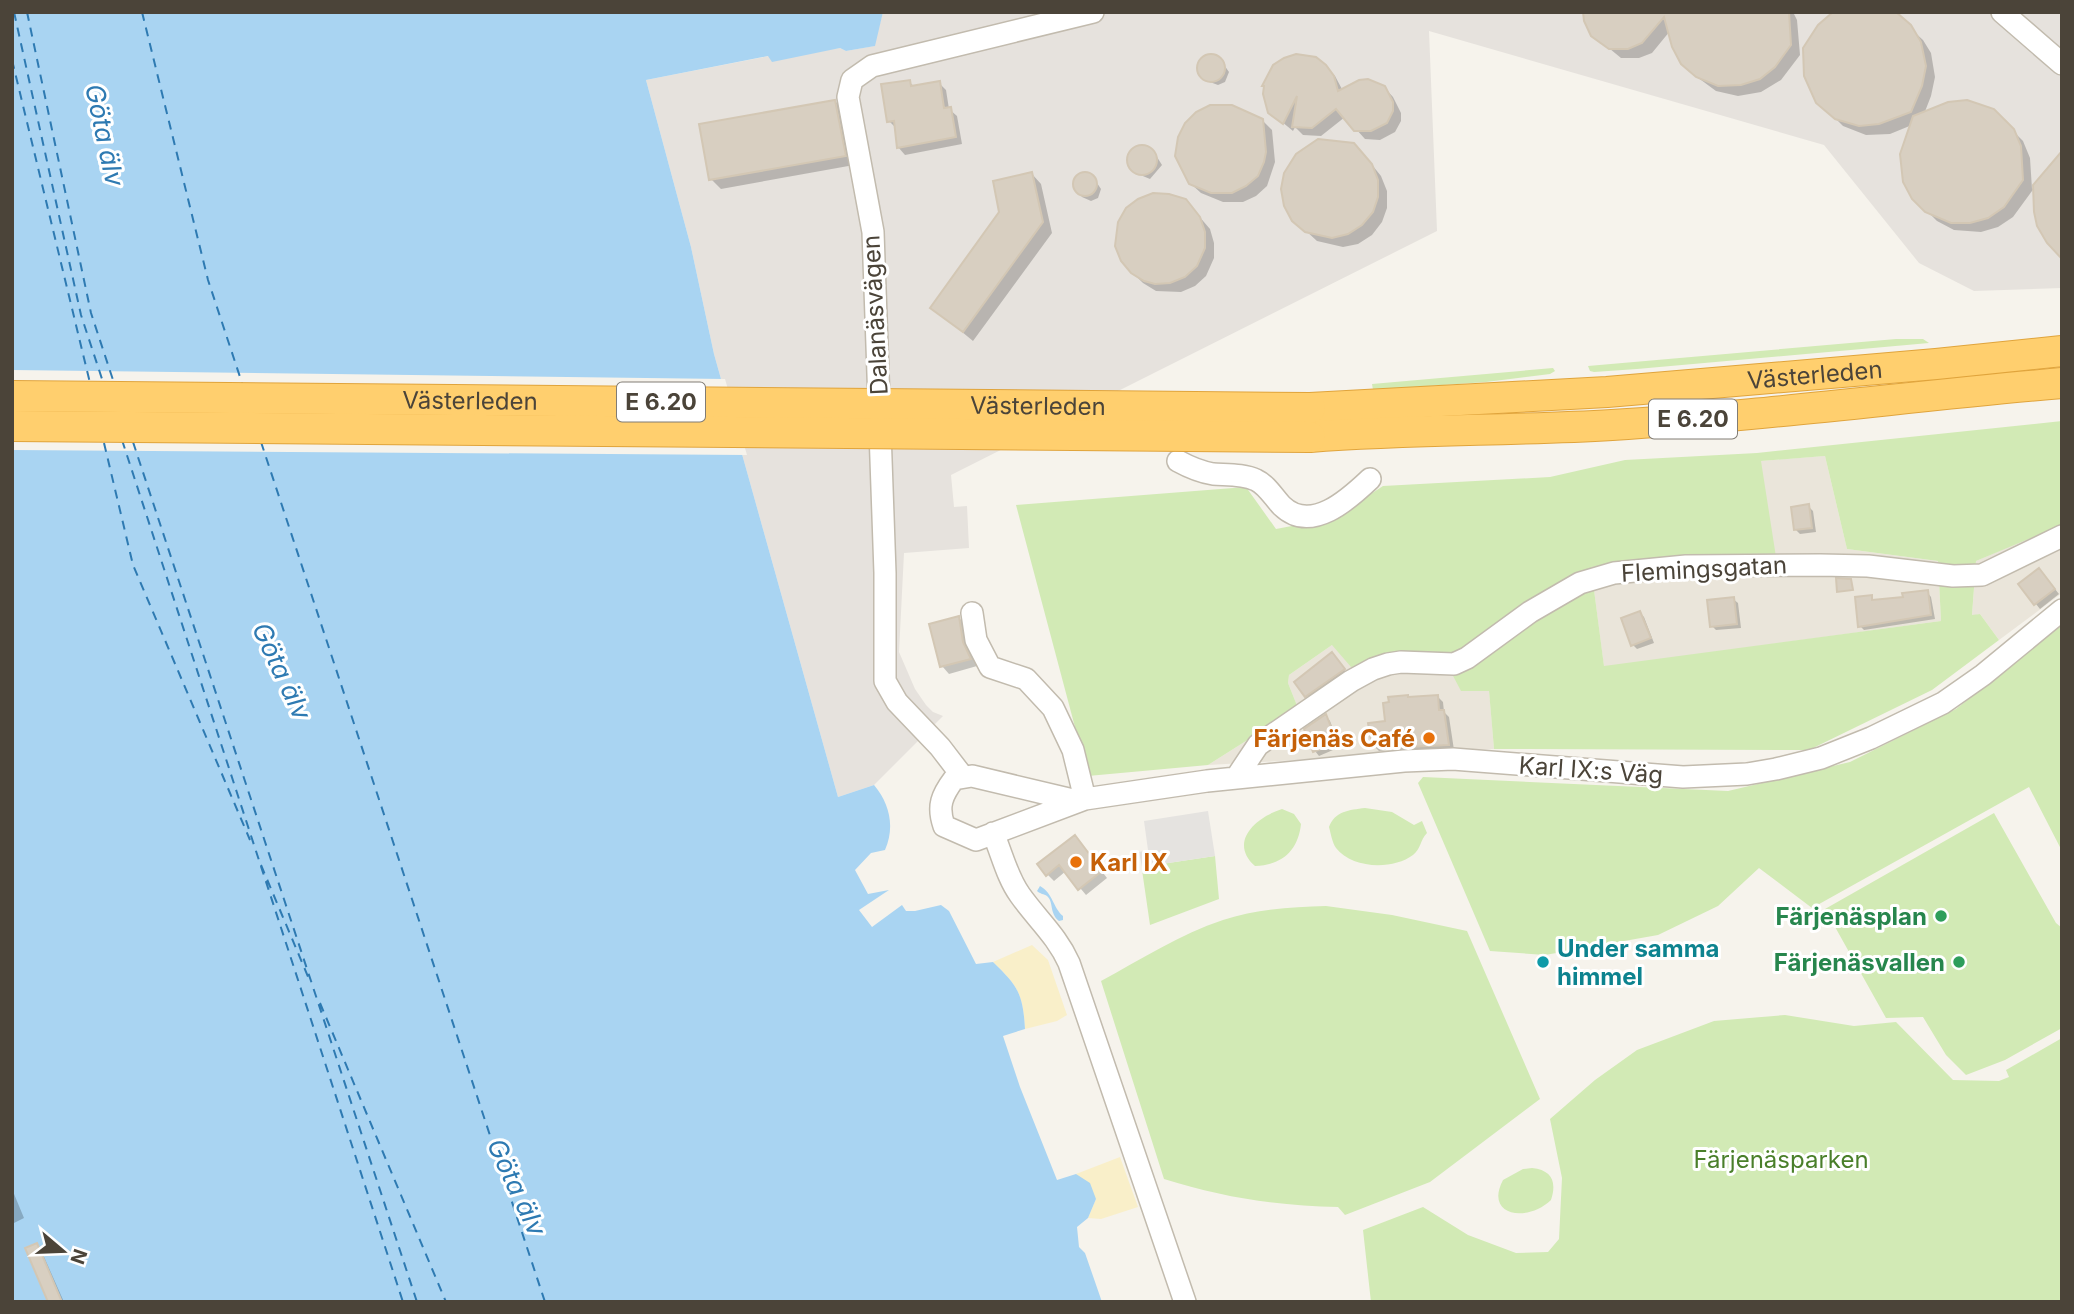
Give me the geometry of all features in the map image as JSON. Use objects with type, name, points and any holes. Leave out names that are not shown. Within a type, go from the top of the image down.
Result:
[{"type":"highway","name":"Västerleden","points":[[12,396],[1310,408],[1607,391],[2062,351]]},
{"type":"highway","name":"Västerleden","points":[[12,426],[1310,437],[1597,426],[1716,418],[2062,383]]},
{"type":"street","name":"Dalanäsvägen","points":[[963,777],[897,702],[885,681],[885,573],[873,232],[848,97],[852,80],[872,66],[1093,12]]},
{"type":"street","points":[[2002,12],[2062,64]]},
{"type":"street","points":[[1178,461],[1199,471],[1258,480],[1290,513],[1306,516],[1316,515],[1340,504],[1370,479]]},
{"type":"street","name":"Flemingsgatan","points":[[1236,778],[1258,745],[1351,681],[1373,669],[1401,662],[1454,664],[1467,658],[1530,612],[1580,583],[1614,573],[1686,566],[1794,565],[1868,566],[1953,576],[1982,575],[2062,536]]},
{"type":"street","name":"Karl IX:s Väg","points":[[1081,800],[972,776],[954,779],[944,793],[939,810],[944,826],[976,840],[1081,800],[1236,778],[1404,761],[1453,759],[1683,777],[1746,774],[1776,769],[1821,758],[1871,738],[1943,703],[2062,610]]},
{"type":"street","points":[[972,613],[976,639],[990,667],[1026,679],[1053,708],[1060,720],[1073,750],[1081,800]]},
{"type":"street","points":[[993,833],[1020,896],[1052,933],[1069,963],[1185,1302]]},
{"type":"shaded area","points":[[883,12],[2062,12],[2062,288],[1974,291],[1919,263],[1824,145],[1429,31],[1437,231],[951,475],[954,507],[967,506],[969,548],[904,553],[899,652],[915,689],[926,705],[943,716],[874,785],[838,797],[714,354],[691,247],[646,80],[769,56],[840,48],[846,51],[874,46]]},
{"type":"shaded area","points":[[1825,456],[1847,549],[1938,561],[1941,621],[1604,667],[1591,567],[1775,557],[1760,461]]},
{"type":"shaded area","points":[[2062,525],[2062,593],[1999,640],[1980,614],[1972,616],[1976,561]]},
{"type":"shaded area","points":[[1332,645],[1442,655],[1489,690],[1494,749],[1208,765],[1298,708],[1288,683],[1289,675]]},
{"type":"shaded area","points":[[1208,811],[1215,856],[1142,867],[1139,852],[1148,850],[1144,821]]},
{"type":"green space","points":[[1896,339],[1923,339],[1929,343],[1594,372],[1590,371],[1588,366]]},
{"type":"green space","points":[[1553,368],[1555,371],[1550,374],[1486,382],[1373,390],[1372,384]]},
{"type":"green space","points":[[2062,421],[2062,525],[1976,561],[1972,615],[1980,614],[1999,640],[1932,690],[1809,750],[1494,749],[1489,691],[1461,691],[1442,655],[1351,667],[1332,645],[1289,675],[1288,683],[1298,708],[1208,765],[1088,776],[1016,505],[1246,487],[1276,529],[1334,518],[1383,486],[1550,477],[1625,460],[1757,453]],"holes":[[[1825,456],[1847,549],[1938,561],[1941,621],[1604,666],[1591,567],[1776,557],[1761,461]]]},
{"type":"green space","points":[[2062,625],[2062,851],[2029,787],[1812,908],[1759,868],[1718,906],[1658,935],[1545,955],[1490,951],[1418,783],[1423,777],[1728,791],[1850,762],[1956,709]]},
{"type":"green space","points":[[1365,808],[1392,812],[1414,825],[1422,821],[1427,833],[1416,853],[1405,860],[1384,865],[1362,863],[1343,855],[1335,846],[1329,827],[1339,814]]},
{"type":"green space","points":[[1282,809],[1294,814],[1301,824],[1296,842],[1281,859],[1255,866],[1247,857],[1245,840],[1255,824]]},
{"type":"green space","name":"Färjenäsvallen","points":[[1994,813],[2056,923],[2062,928],[2062,1028],[2005,1060],[1966,1075],[1946,1055],[1923,1017],[1886,1018],[1825,909]]},
{"type":"green space","points":[[1215,856],[1219,899],[1150,925],[1142,870],[1148,866]]},
{"type":"green space","points":[[1326,906],[1392,915],[1467,931],[1540,1099],[1430,1182],[1345,1215],[1338,1207],[1249,1199],[1164,1179],[1101,981],[1176,940],[1235,916],[1287,908]]},
{"type":"green space","name":"Färjenäsparken","points":[[1785,1015],[1854,1026],[1896,1022],[1953,1080],[1999,1081],[2009,1077],[2006,1070],[2062,1038],[2062,1302],[1371,1302],[1363,1230],[1423,1207],[1468,1235],[1516,1253],[1548,1252],[1559,1239],[1562,1178],[1550,1119],[1595,1080],[1637,1050],[1714,1021]]},
{"type":"green space","points":[[1523,1169],[1544,1171],[1551,1178],[1551,1200],[1531,1212],[1511,1212],[1504,1208],[1499,1202],[1503,1180]]},
{"type":"sand","points":[[1032,945],[1048,960],[1067,1015],[1057,1021],[1025,1029],[1018,991],[993,962]]},
{"type":"sand","points":[[1120,1157],[1138,1207],[1101,1219],[1088,1218],[1096,1199],[1076,1174]]},
{"type":"water","name":"Göta älv","points":[[12,12],[883,12],[875,46],[846,51],[840,48],[772,62],[768,56],[646,80],[691,247],[714,354],[838,797],[874,785],[887,808],[890,833],[885,850],[871,853],[855,870],[868,894],[889,890],[859,910],[872,927],[902,905],[906,911],[915,911],[941,905],[949,911],[976,964],[993,962],[1018,991],[1025,1029],[1003,1036],[1057,1180],[1076,1174],[1090,1183],[1096,1199],[1088,1218],[1077,1227],[1079,1247],[1085,1253],[1102,1302],[12,1302]]},
{"type":"water","points":[[1040,886],[1050,896],[1063,920],[1056,918],[1047,896],[1037,891]]},
{"type":"pier","points":[[12,370],[725,379],[747,455],[12,450]]},
{"type":"building","points":[[1583,12],[1789,12],[1791,45],[1775,67],[1760,79],[1741,85],[1718,86],[1696,77],[1681,64],[1672,47],[1664,17],[1642,43],[1628,49],[1609,49],[1591,36]]},
{"type":"building","points":[[1833,12],[1896,12],[1911,25],[1921,42],[1926,66],[1922,86],[1911,112],[1879,124],[1859,126],[1835,119],[1816,103],[1804,76],[1803,48],[1818,25]]},
{"type":"building","points":[[1211,54],[1221,58],[1225,68],[1221,78],[1211,82],[1201,78],[1197,68],[1201,58]]},
{"type":"building","points":[[1296,54],[1316,57],[1326,65],[1334,76],[1338,91],[1359,80],[1368,79],[1385,86],[1393,102],[1393,111],[1387,123],[1371,131],[1354,131],[1336,109],[1312,128],[1292,127],[1297,96],[1283,124],[1268,113],[1262,86],[1273,65]]},
{"type":"building","points":[[910,80],[911,86],[940,81],[944,108],[951,107],[956,137],[897,148],[894,121],[887,122],[881,84]]},
{"type":"building","points":[[835,100],[846,156],[709,180],[699,124]]},
{"type":"building","points":[[1967,100],[1994,109],[2014,129],[2021,146],[2023,180],[2004,207],[1988,218],[1970,223],[1951,223],[1925,212],[1912,199],[1903,182],[1900,154],[1913,116],[1948,102]]},
{"type":"building","points":[[1210,105],[1232,105],[1263,119],[1266,152],[1264,162],[1258,176],[1232,193],[1211,193],[1189,184],[1175,156],[1178,137],[1185,123],[1196,112]]},
{"type":"building","points":[[1318,139],[1354,143],[1372,164],[1378,180],[1378,197],[1373,212],[1362,225],[1348,234],[1332,238],[1305,232],[1292,221],[1284,206],[1281,189],[1284,173],[1296,154]]},
{"type":"building","points":[[1142,145],[1148,146],[1156,154],[1156,166],[1148,174],[1142,175],[1136,174],[1128,166],[1127,160],[1128,154],[1136,146]]},
{"type":"building","points":[[2062,151],[2062,259],[2047,243],[2037,226],[2033,185]]},
{"type":"building","points":[[1032,172],[1043,222],[963,332],[930,308],[999,212],[993,181]]},
{"type":"building","points":[[1080,172],[1090,172],[1097,179],[1097,189],[1090,196],[1080,196],[1073,189],[1073,179]]},
{"type":"building","points":[[1153,193],[1186,199],[1200,217],[1205,232],[1205,248],[1197,266],[1185,277],[1170,283],[1155,284],[1131,273],[1121,261],[1115,246],[1118,222],[1126,208]]},
{"type":"building","points":[[1809,504],[1812,528],[1794,530],[1791,507]]},
{"type":"building","points":[[2039,568],[2055,589],[2034,605],[2018,584]]},
{"type":"building","points":[[1836,578],[1851,579],[1853,590],[1837,592]]},
{"type":"building","points":[[1928,590],[1931,615],[1858,627],[1855,597],[1872,595],[1872,600],[1903,597],[1902,593]]},
{"type":"building","points":[[1734,597],[1737,624],[1710,627],[1707,600]]},
{"type":"building","points":[[1640,611],[1651,638],[1631,646],[1621,618]]},
{"type":"building","points":[[959,616],[963,642],[971,659],[940,667],[929,624]]},
{"type":"building","points":[[1332,652],[1345,669],[1305,697],[1294,682]]},
{"type":"building","points":[[1438,695],[1439,710],[1444,710],[1449,745],[1388,748],[1388,744],[1372,746],[1368,723],[1385,721],[1383,703],[1389,702],[1388,697]]},
{"type":"building","points":[[1326,714],[1337,743],[1313,752],[1304,729]]},
{"type":"building","name":"Karl IX","points":[[1075,835],[1102,871],[1078,890],[1059,865],[1046,876],[1037,864]]},
{"type":"building","points":[[37,1243],[62,1302],[48,1302],[25,1248]]},
{"type":"ferry route","points":[[14,12],[81,315],[103,382]]},
{"type":"ferry route","points":[[27,12],[91,313],[114,383]]},
{"type":"ferry route","points":[[142,12],[208,280],[242,383]]},
{"type":"ferry route","points":[[12,60],[90,383]]},
{"type":"ferry route","points":[[122,440],[403,1302]]},
{"type":"ferry route","points":[[133,442],[417,1302]]},
{"type":"ferry route","points":[[261,442],[545,1302]]},
{"type":"ferry route","points":[[104,443],[133,565],[250,840]]},
{"type":"ferry route","points":[[261,865],[309,979]]},
{"type":"ferry route","points":[[320,1003],[446,1302]]},
{"type":"place","name":"Färjenäs Café","points":[[1429,738]]},
{"type":"place","name":"Karl IX","points":[[1076,862]]},
{"type":"place","name":"Färjenäsplan","points":[[1941,916]]},
{"type":"place","name":"Under samma himmel","points":[[1543,962]]},
{"type":"place","name":"Färjenäsvallen","points":[[1959,962]]}]
